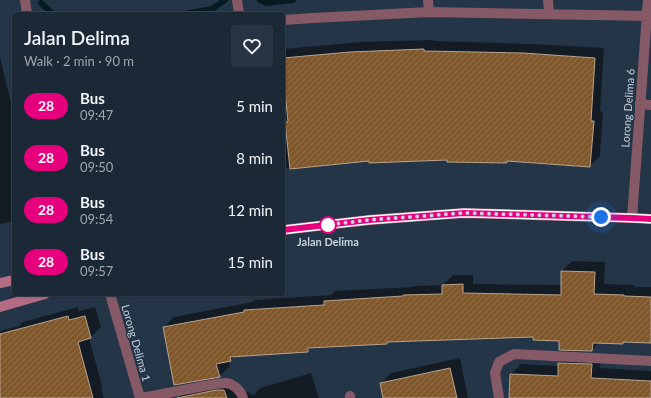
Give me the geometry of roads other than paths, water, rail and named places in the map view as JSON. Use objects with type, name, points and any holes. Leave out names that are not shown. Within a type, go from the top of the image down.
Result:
[{"type":"street","points":[[25,0],[27,12]]},
{"type":"street","points":[[237,0],[239,12]]},
{"type":"street","points":[[428,0],[429,12]]},
{"type":"street","points":[[548,0],[549,14]]},
{"type":"street","name":"Lorong Delima 6","points":[[632,218],[640,104],[649,16],[648,0]]},
{"type":"street","points":[[285,20],[429,12],[649,16]]},
{"type":"street","points":[[640,104],[651,105]]},
{"type":"street","points":[[285,230],[369,220],[464,213],[651,219]]},
{"type":"street","points":[[0,283],[12,280]]},
{"type":"street","points":[[0,307],[38,296]]},
{"type":"street","name":"Lorong Delima 1","points":[[111,296],[141,398]]},
{"type":"street","points":[[499,398],[495,373],[499,362],[514,354],[651,361]]},
{"type":"street","points":[[141,398],[227,383],[236,387],[243,398]]},
{"type":"waterway","points":[[196,12],[212,9],[225,0]]},
{"type":"waterway","points":[[260,0],[266,3],[293,0]]},
{"type":"waterway","points":[[41,3],[51,12]]},
{"type":"place","name":"Jalan Delima","points":[[328,225]]}]
